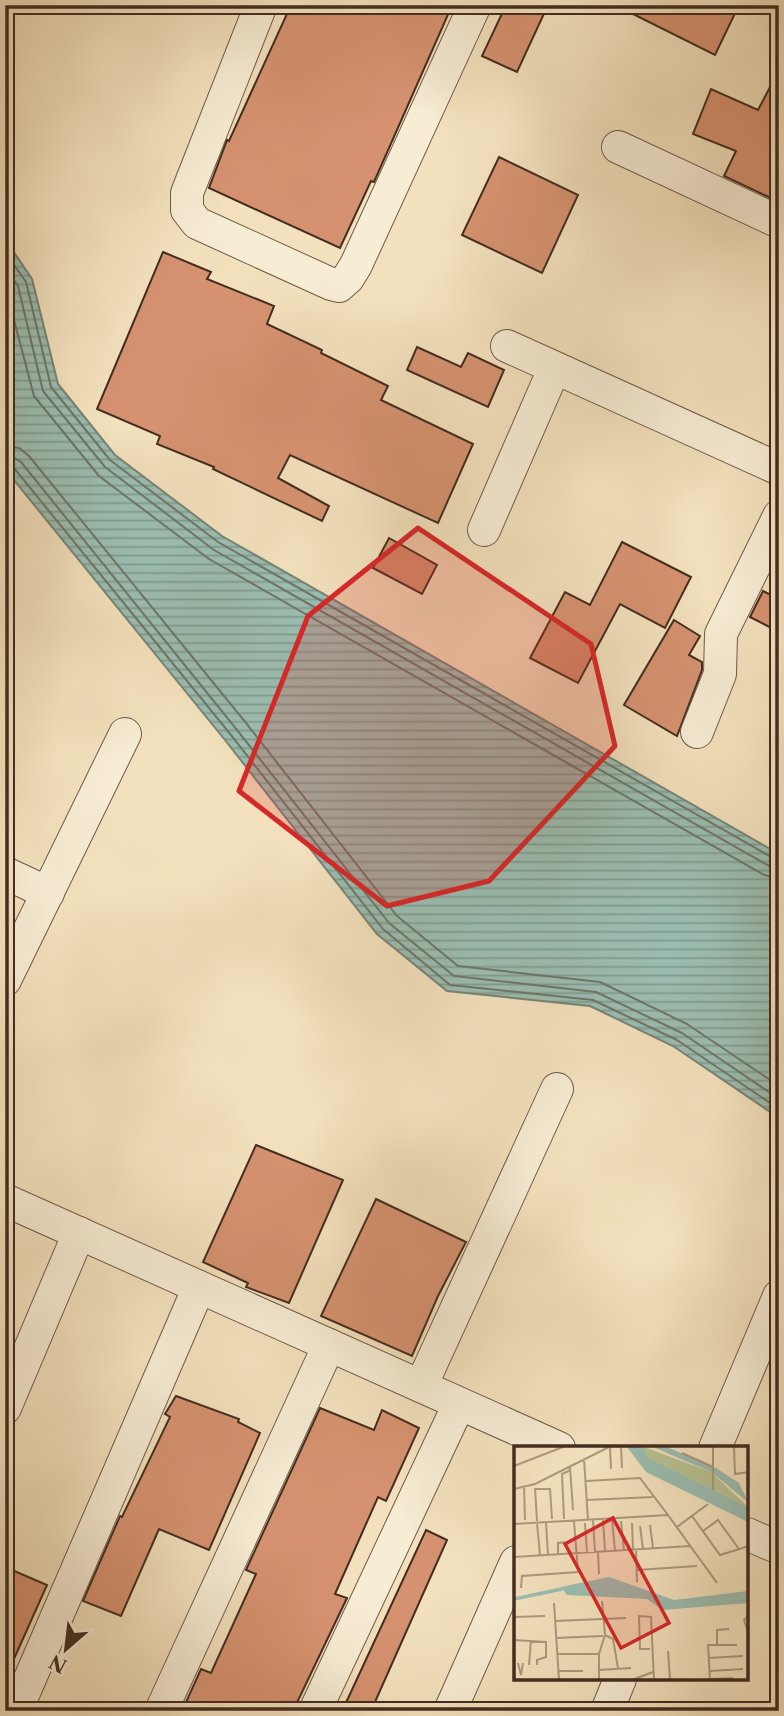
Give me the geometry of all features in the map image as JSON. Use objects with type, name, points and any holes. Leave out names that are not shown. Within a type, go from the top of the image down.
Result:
[{"type":"street","points":[[261,5],[187,193],[187,209],[197,223],[331,285],[339,286],[348,278],[364,248],[475,5]]},
{"type":"street","points":[[618,147],[779,222]]},
{"type":"street","points":[[506,346],[779,470]]},
{"type":"street","points":[[484,530],[554,369]]},
{"type":"street","points":[[697,732],[720,674],[721,634],[779,516]]},
{"type":"street","points":[[5,980],[124,734]]},
{"type":"street","points":[[5,873],[48,893]]},
{"type":"street","points":[[421,1386],[557,1089]]},
{"type":"street","points":[[5,1200],[554,1446]]},
{"type":"street","points":[[5,1408],[79,1233]]},
{"type":"street","points":[[16,1711],[199,1287]]},
{"type":"street","points":[[716,1446],[779,1296]]},
{"type":"street","points":[[161,1711],[329,1345]]},
{"type":"street","points":[[315,1711],[459,1404]]},
{"type":"street","points":[[749,1535],[779,1548]]},
{"type":"street","points":[[450,1711],[514,1567]]},
{"type":"street","points":[[607,1711],[619,1681]]},
{"type":"highlighted area","points":[[418,528],[591,644],[615,746],[489,881],[387,906],[239,791],[308,616]]},
{"type":"water","points":[[5,239],[32,279],[58,384],[115,455],[222,536],[779,854],[779,1118],[673,1046],[590,1006],[447,991],[377,934],[225,740],[5,469]]},
{"type":"building","points":[[291,5],[439,5],[450,10],[374,182],[371,181],[340,248],[209,188],[227,140],[229,141]]},
{"type":"building","points":[[506,5],[548,5],[517,72],[482,56]]},
{"type":"building","points":[[615,5],[739,5],[715,55]]},
{"type":"building","points":[[779,70],[779,202],[724,176],[736,151],[693,134],[711,89],[758,110]]},
{"type":"building","points":[[499,157],[578,195],[542,273],[462,235]]},
{"type":"building","points":[[163,252],[211,272],[207,279],[274,306],[267,324],[388,386],[381,400],[473,444],[438,523],[290,455],[278,478],[329,506],[322,521],[213,469],[214,467],[157,444],[160,436],[97,409]]},
{"type":"building","points":[[417,347],[461,367],[468,353],[504,370],[488,407],[407,370]]},
{"type":"building","points":[[389,538],[437,565],[422,594],[373,568]]},
{"type":"building","points":[[622,542],[691,577],[665,628],[620,604],[578,683],[530,658],[565,592],[590,605]]},
{"type":"building","points":[[763,591],[779,599],[779,632],[750,617]]},
{"type":"building","points":[[674,620],[700,636],[689,655],[702,662],[702,670],[677,736],[624,705]]},
{"type":"building","points":[[256,1145],[343,1180],[289,1303],[246,1287],[248,1283],[203,1262]]},
{"type":"building","points":[[376,1199],[466,1242],[438,1296],[412,1356],[321,1316]]},
{"type":"building","points":[[176,1396],[239,1419],[238,1422],[260,1433],[209,1550],[159,1529],[121,1616],[83,1601],[120,1516],[122,1517],[170,1417],[165,1414]]},
{"type":"building","points":[[320,1408],[374,1430],[382,1410],[419,1428],[386,1501],[378,1497],[335,1594],[347,1598],[293,1711],[182,1711],[201,1669],[211,1673],[256,1574],[246,1570]]},
{"type":"building","points":[[426,1530],[447,1540],[371,1711],[355,1711],[344,1707]]},
{"type":"building","points":[[5,1567],[47,1585],[5,1679]]}]
